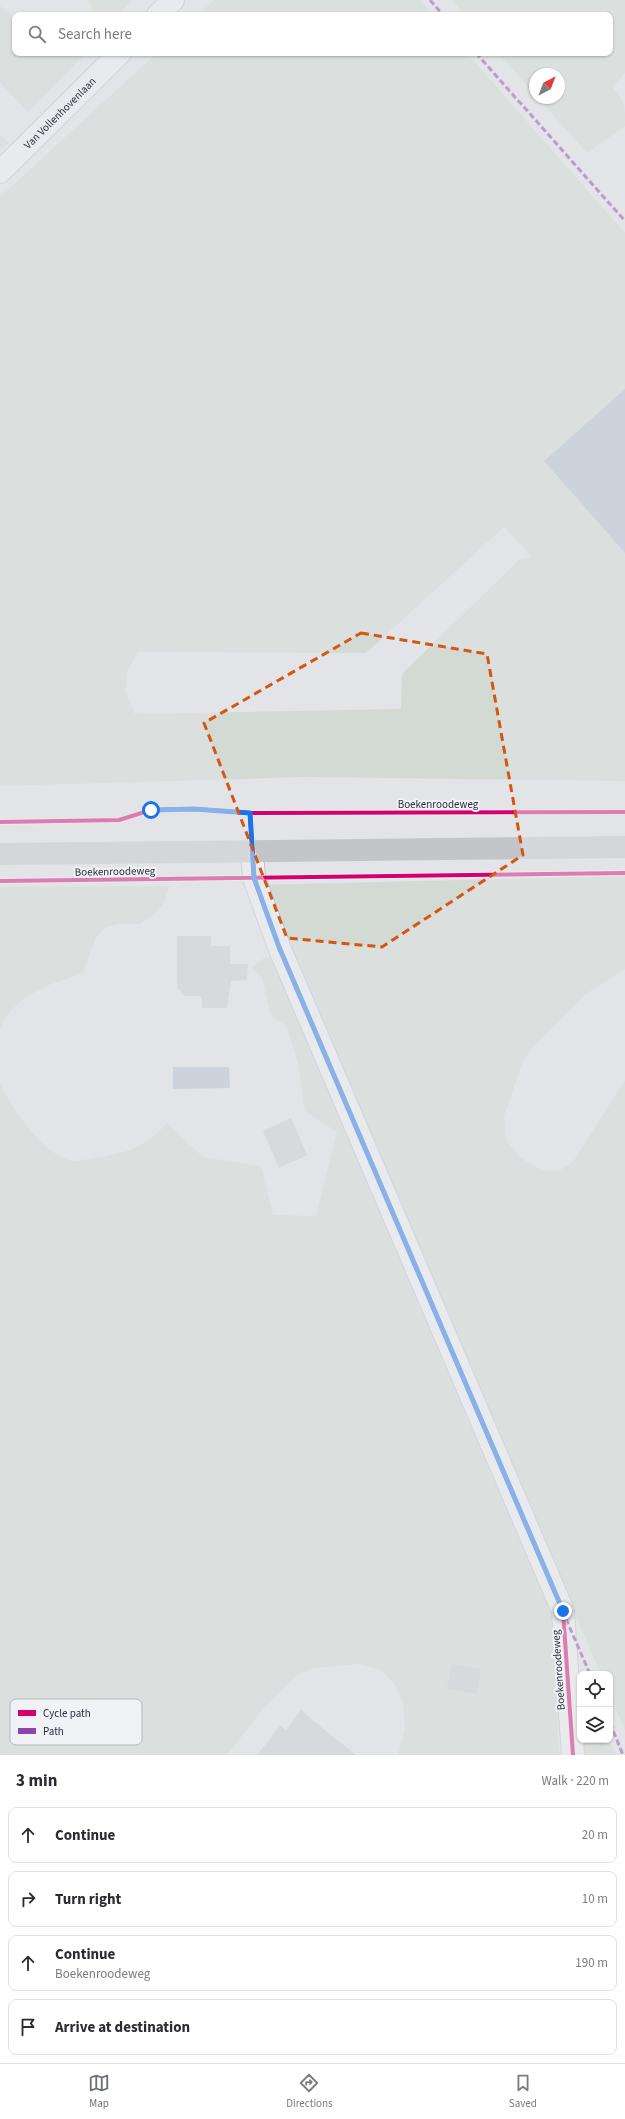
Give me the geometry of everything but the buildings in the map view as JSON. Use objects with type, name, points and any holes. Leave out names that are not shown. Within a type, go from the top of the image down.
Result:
[{"type":"main road","name":"Boekenroodeweg","points":[[0,854],[625,847]]},
{"type":"street","points":[[161,12],[173,0]]},
{"type":"street","name":"Van Vollenhovenlaan","points":[[0,172],[117,56]]},
{"type":"street","name":"Boekenroodeweg","points":[[252,851],[254,878],[279,947],[563,1611],[573,1755]]},
{"type":"highlighted area","points":[[361,633],[487,654],[523,855],[382,947],[287,938],[204,723]]},
{"type":"shaded area","points":[[89,0],[132,0],[121,12],[93,12]]},
{"type":"shaded area","points":[[214,0],[420,0],[430,12],[201,12]]},
{"type":"shaded area","points":[[452,0],[625,0],[625,73],[612,87],[622,100],[625,113],[625,126],[587,153],[543,104],[565,104],[565,68],[529,68],[529,87],[501,56],[613,56],[613,12],[462,12]]},
{"type":"shaded area","points":[[0,6],[12,16],[12,56],[83,56],[28,112],[0,82]]},
{"type":"shaded area","points":[[154,56],[470,56],[625,233],[625,389],[544,461],[625,553],[625,781],[305,777],[0,786],[0,197]],"holes":[[[504,527],[532,557],[520,559],[402,674],[401,709],[135,714],[125,691],[128,670],[138,652],[366,653]]]},
{"type":"shaded area","points":[[0,135],[9,143],[0,150]]},
{"type":"shaded area","points":[[625,876],[625,969],[586,994],[530,1050],[522,1063],[504,1117],[506,1141],[521,1158],[542,1170],[558,1171],[573,1162],[625,1080],[625,1730],[613,1702],[613,1671],[600,1671],[263,885]]},
{"type":"shaded area","points":[[169,886],[164,903],[153,915],[140,924],[118,924],[105,928],[96,937],[83,972],[49,985],[31,994],[8,1014],[0,1030],[0,887]]},
{"type":"shaded area","points":[[271,957],[553,1611],[559,1755],[398,1755],[405,1730],[403,1702],[394,1683],[380,1669],[358,1664],[314,1668],[297,1675],[263,1709],[227,1755],[0,1755],[0,1083],[20,1118],[30,1130],[51,1151],[63,1158],[76,1161],[133,1149],[150,1139],[167,1123],[203,1157],[261,1166],[273,1215],[316,1216],[337,1132],[305,1111],[298,1064],[287,1026],[271,1016],[262,978],[252,968],[264,958]]},
{"type":"shaded area","points":[[584,1743],[610,1743],[616,1755],[585,1755]]},
{"type":"water","points":[[625,389],[625,553],[544,461]]},
{"type":"water","points":[[173,1067],[229,1067],[230,1088],[173,1089]]},
{"type":"marked path","points":[[430,0],[440,12]]},
{"type":"marked path","points":[[479,56],[625,221]]},
{"type":"marked path","points":[[566,1619],[589,1671]]},
{"type":"marked path","points":[[613,1730],[623,1755]]},
{"type":"cycle path","points":[[0,822],[119,820],[151,810],[194,809],[250,813],[625,812]]},
{"type":"cycle path","points":[[250,813],[254,878],[279,947],[563,1611],[573,1755]]},
{"type":"cycle path","points":[[0,881],[625,873]]},
{"type":"route","points":[[151,810],[194,809],[250,813],[254,878],[279,947],[563,1611]]}]
